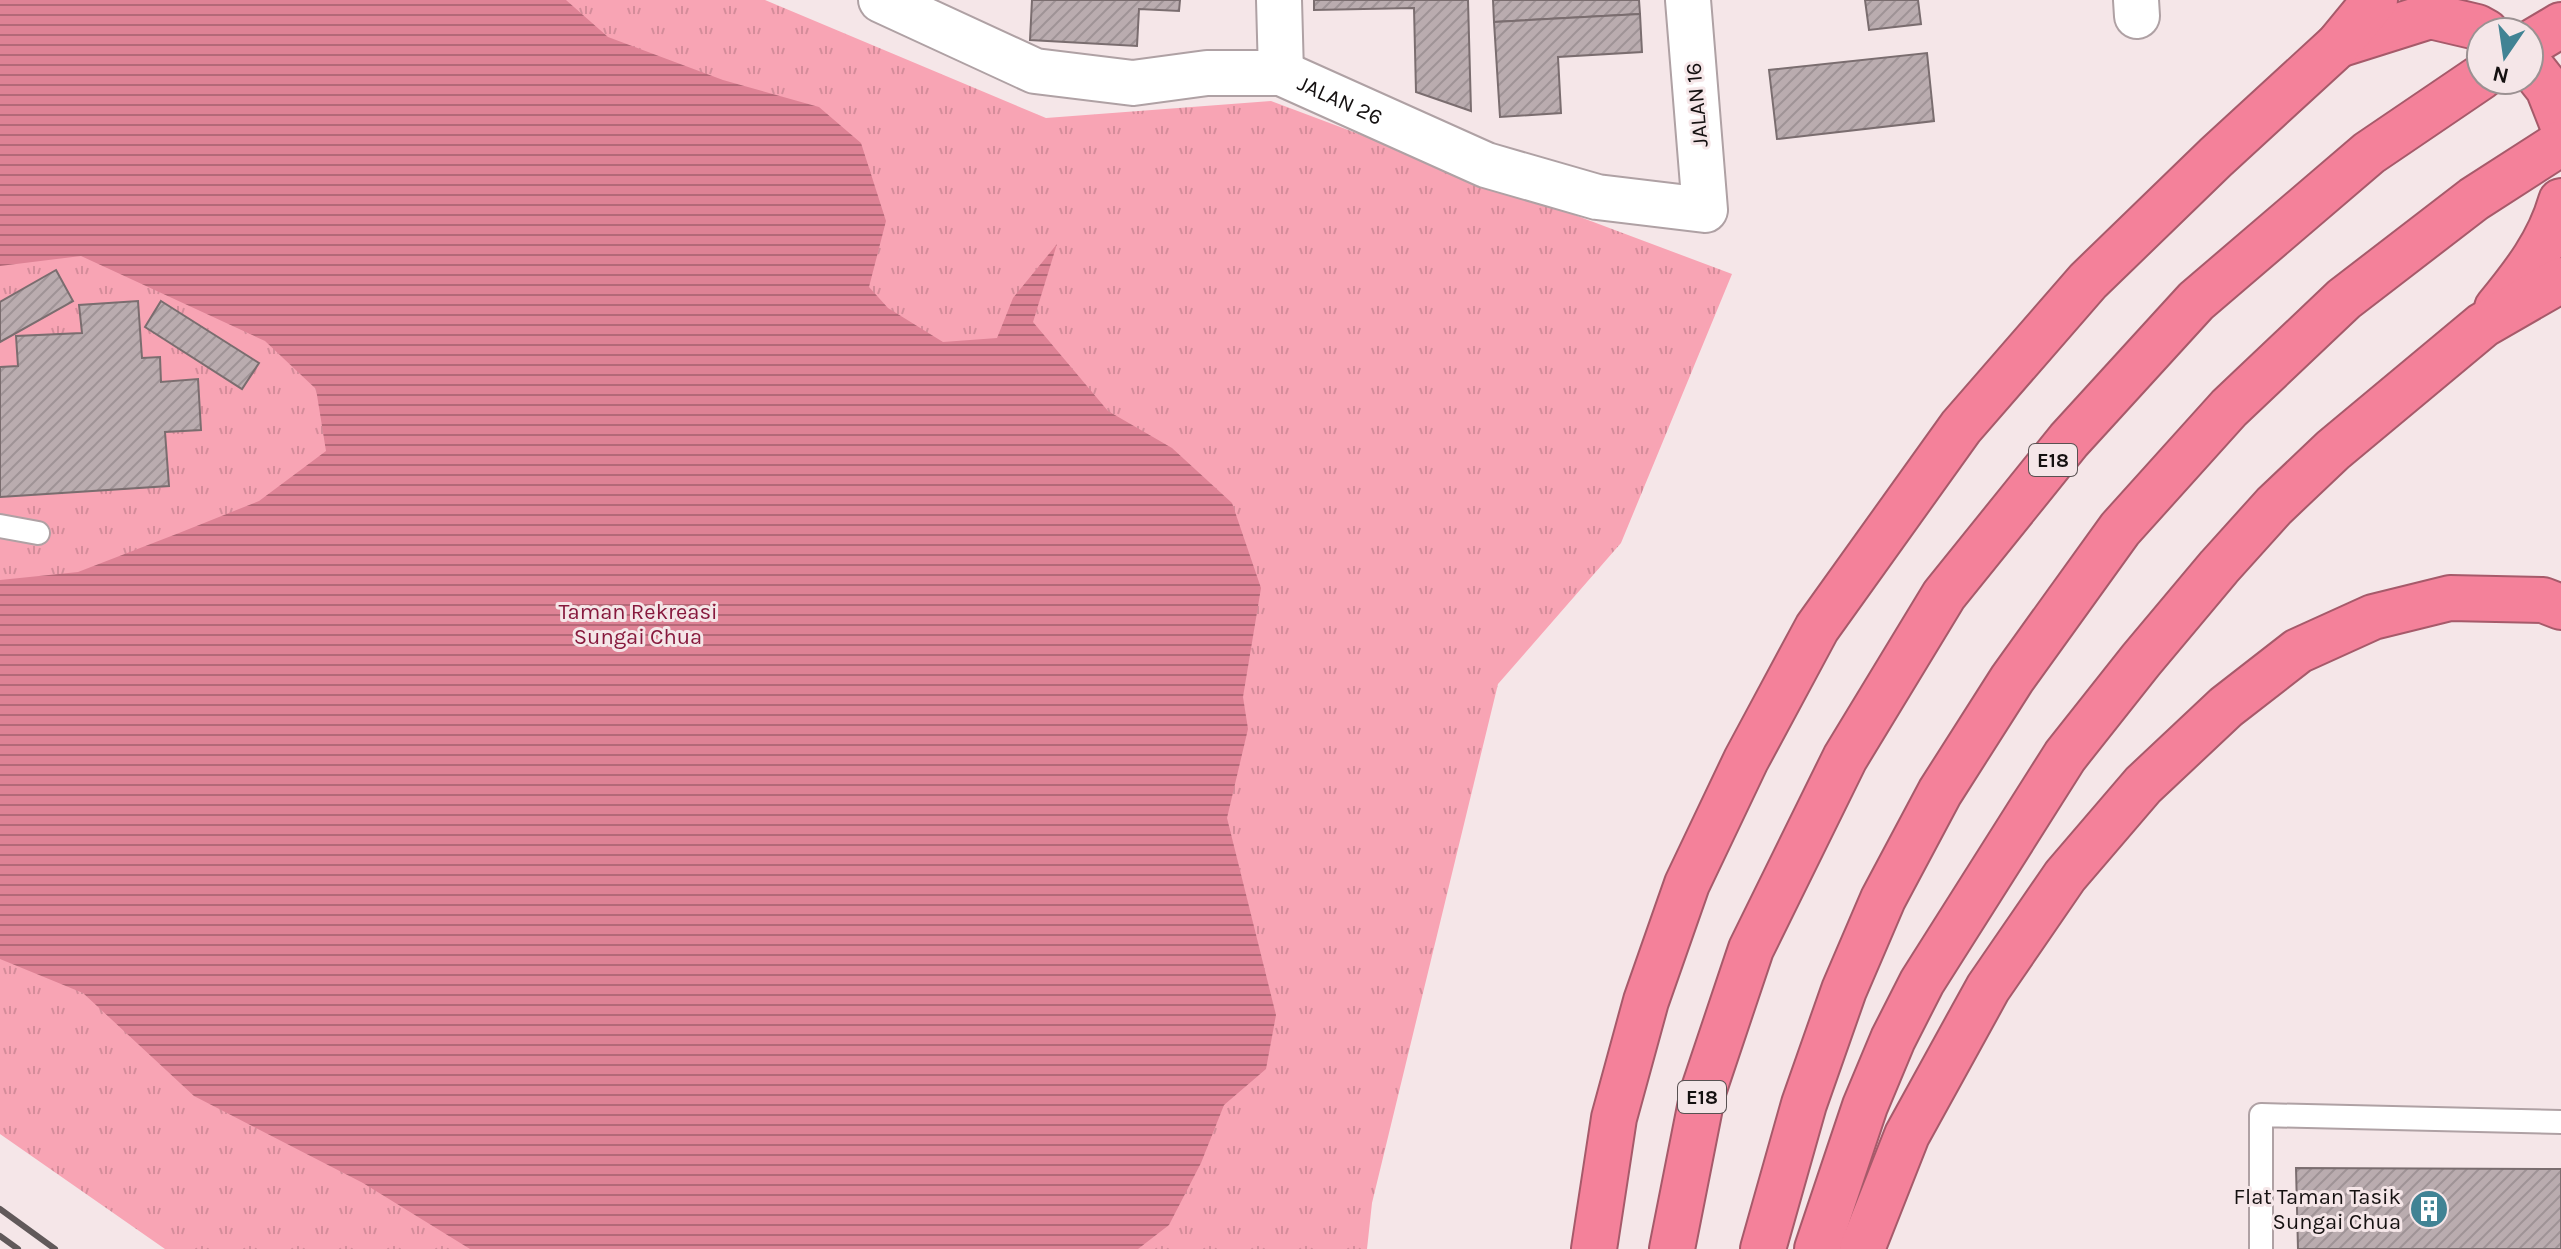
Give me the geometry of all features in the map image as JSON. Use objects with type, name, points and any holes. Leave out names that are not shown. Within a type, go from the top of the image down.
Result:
[{"type":"highway","points":[[1594,1249],[1614,1118],[1646,1001],[1687,884],[1746,760],[1817,628],[1961,427],[2088,281],[2338,45],[2375,0]]},
{"type":"highway","points":[[2338,45],[2419,0]]},
{"type":"highway","points":[[2338,45],[2430,16],[2465,24]]},
{"type":"highway","points":[[2545,84],[2561,121]]},
{"type":"highway","name":"E18","points":[[1672,1249],[1703,1092],[1751,949],[1845,758],[1944,595],[2069,440],[2196,301],[2369,153],[2465,88]]},
{"type":"highway","points":[[1763,1249],[1804,1104],[1844,990],[1883,899],[1940,792],[2012,679],[2120,529],[2229,408],[2344,299],[2474,199],[2561,143]]},
{"type":"highway","points":[[2483,325],[2526,273],[2554,226],[2561,201]]},
{"type":"highway","points":[[1817,1249],[1865,1106],[1893,1039],[1922,982],[2065,756],[2141,660],[2274,506],[2333,450],[2483,325],[2561,280]]},
{"type":"highway","points":[[1862,1249],[1907,1135],[1988,988],[2065,876],[2143,785],[2226,707],[2298,651],[2373,617],[2450,598],[2543,600],[2561,607]]},
{"type":"street","name":"JALAN 26","points":[[881,0],[1035,71],[1133,83],[1207,73],[1281,73],[1486,165],[1597,197],[1705,210]]},
{"type":"street","points":[[1279,0],[1281,73]]},
{"type":"street","name":"JALAN 16","points":[[1688,0],[1705,210]]},
{"type":"lane","points":[[0,526],[38,533]]},
{"type":"lane","points":[[2261,1249],[2261,1115],[2561,1122]]},
{"type":"green space","name":"Taman Rekreasi Sungai Chua","points":[[0,0],[765,0],[1046,118],[1271,101],[1732,274],[1621,543],[1498,684],[1372,1203],[1367,1249],[165,1249],[0,1134]]},
{"type":"shaded area","name":"Taman Rekreasi Sungai Chua","points":[[0,0],[566,0],[608,37],[723,80],[819,107],[861,143],[886,221],[869,287],[888,308],[943,342],[997,338],[1013,298],[1057,244],[1033,322],[1108,411],[1172,448],[1232,503],[1261,588],[1243,697],[1248,729],[1227,818],[1276,1015],[1266,1069],[1224,1105],[1201,1163],[1169,1225],[1138,1249],[470,1249],[363,1183],[194,1096],[83,993],[0,959],[0,580],[78,572],[179,533],[259,501],[326,451],[316,389],[265,341],[81,256],[0,266]]},
{"type":"building","points":[[1032,0],[1180,0],[1179,11],[1139,9],[1137,46],[1030,40]]},
{"type":"building","points":[[1314,0],[1468,0],[1471,111],[1416,92],[1414,8],[1314,10]]},
{"type":"building","points":[[1493,0],[1639,0],[1640,14],[1494,22]]},
{"type":"building","points":[[1865,0],[1918,0],[1921,24],[1869,30]]},
{"type":"building","points":[[1640,14],[1642,52],[1558,57],[1561,113],[1500,117],[1494,22]]},
{"type":"building","points":[[1927,53],[1934,121],[1777,139],[1769,70]]},
{"type":"building","points":[[56,270],[73,301],[0,342],[0,302]]},
{"type":"building","points":[[138,301],[142,358],[160,357],[161,382],[198,379],[201,430],[165,432],[169,486],[0,497],[0,367],[18,366],[16,336],[82,333],[79,305]]},
{"type":"building","points":[[161,301],[259,363],[242,389],[145,327]]},
{"type":"building","name":"Flat Taman Tasik Sungai Chua","points":[[2296,1168],[2561,1169],[2561,1249],[2298,1249]]},
{"type":"railway","points":[[0,1209],[55,1249]]},
{"type":"railway","points":[[0,1236],[18,1249]]},
{"type":"place","name":"Flat Taman Tasik Sungai Chua","points":[[2429,1209]]}]
